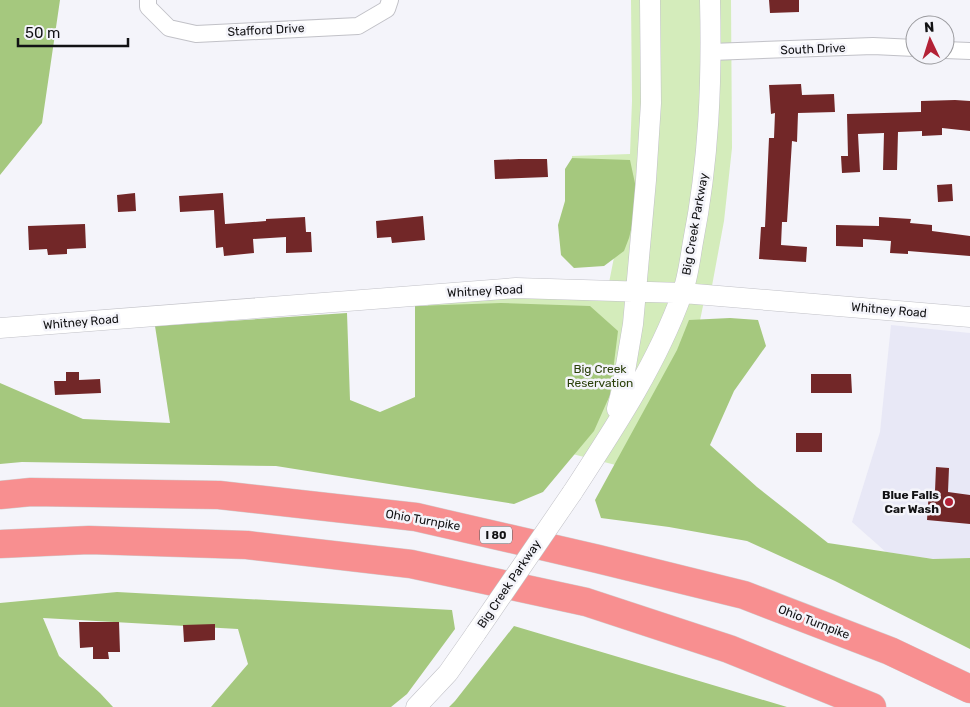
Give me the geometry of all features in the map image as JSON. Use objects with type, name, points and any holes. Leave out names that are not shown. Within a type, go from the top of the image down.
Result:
[{"type":"highway","name":"Ohio Turnpike","points":[[0,495],[31,492],[219,495],[416,516],[744,595],[890,651],[970,688]]},
{"type":"highway","points":[[0,544],[90,540],[247,545],[411,564],[586,602],[729,650],[872,707]]},
{"type":"street","name":"Stafford Drive","points":[[148,0],[148,7],[169,28],[196,34],[358,26],[387,9],[390,0]]},
{"type":"street","name":"Big Creek Parkway","points":[[612,431],[622,389],[633,324],[646,180],[651,103],[650,0]]},
{"type":"street","name":"Big Creek Parkway","points":[[416,707],[448,673],[572,493],[612,431],[649,367],[683,293],[700,208],[707,144],[711,52],[710,0]]},
{"type":"street","name":"South Drive","points":[[711,52],[873,46],[905,48]]},
{"type":"street","points":[[955,50],[970,51]]},
{"type":"street","name":"Whitney Road","points":[[0,328],[516,288],[636,290],[683,293],[970,317]]},
{"type":"shaded area","points":[[891,325],[970,333],[970,558],[933,559],[886,552],[852,522],[880,432]]},
{"type":"green space","points":[[0,0],[60,0],[42,123],[0,175]]},
{"type":"green space","name":"Big Creek Reservation","points":[[631,0],[731,0],[732,148],[724,221],[709,302],[704,301],[686,388],[655,475],[537,445],[426,401],[428,295],[607,293],[617,242],[573,263],[572,156],[630,154],[632,101]]},
{"type":"green space","points":[[572,158],[630,160],[636,188],[634,218],[624,251],[604,266],[574,268],[561,255],[558,225],[565,201],[565,169]]},
{"type":"green space","points":[[501,303],[590,306],[618,331],[610,395],[594,431],[543,492],[514,504],[276,466],[22,462],[0,464],[0,383],[83,419],[170,423],[155,326],[347,313],[350,400],[380,412],[415,397],[415,306]]},
{"type":"green space","points":[[730,318],[758,320],[766,346],[734,391],[710,445],[757,487],[828,543],[933,559],[970,558],[970,649],[835,581],[747,541],[669,527],[601,518],[595,500],[677,350],[689,320]]},
{"type":"green space","points":[[117,592],[452,610],[455,629],[407,694],[391,707],[211,707],[248,664],[238,629],[43,618],[59,656],[113,707],[0,707],[0,603]]},
{"type":"green space","points":[[514,626],[787,707],[449,707]]},
{"type":"building","points":[[769,0],[799,0],[799,12],[770,13]]},
{"type":"building","points":[[801,84],[802,95],[834,94],[835,112],[798,113],[797,142],[792,141],[787,222],[782,222],[781,245],[807,247],[806,262],[759,259],[761,227],[765,227],[769,138],[774,138],[775,113],[771,114],[769,85]]},
{"type":"building","points":[[921,101],[970,101],[970,131],[942,128],[942,135],[922,136],[922,131],[898,132],[897,170],[883,170],[884,133],[858,134],[860,172],[842,173],[841,156],[848,156],[847,114],[921,112]]},
{"type":"building","points":[[547,159],[548,177],[495,179],[494,160]]},
{"type":"building","points":[[952,184],[953,201],[938,202],[937,185]]},
{"type":"building","points":[[135,193],[136,211],[118,212],[117,195]]},
{"type":"building","points":[[223,193],[225,224],[305,217],[306,232],[311,232],[312,252],[286,253],[286,237],[253,239],[254,253],[224,256],[223,247],[216,248],[214,210],[180,212],[179,196]]},
{"type":"building","points":[[423,216],[425,240],[392,243],[391,237],[377,238],[376,221]]},
{"type":"building","points":[[879,217],[911,219],[910,223],[932,225],[932,231],[970,236],[970,256],[908,251],[908,254],[890,253],[891,241],[863,239],[863,247],[836,246],[836,225],[879,226]]},
{"type":"building","points":[[85,224],[86,248],[67,249],[67,254],[48,255],[47,249],[29,250],[28,226]]},
{"type":"building","points":[[66,372],[79,372],[79,380],[100,379],[101,393],[55,395],[54,381],[66,381]]},
{"type":"building","points":[[811,374],[851,374],[852,393],[811,393]]},
{"type":"building","points":[[796,433],[822,433],[822,452],[796,452]]},
{"type":"building","name":"Blue Falls Car Wash","points":[[936,467],[949,468],[948,492],[970,495],[970,524],[927,520],[929,490],[935,491]]},
{"type":"building","points":[[79,622],[119,622],[120,652],[108,652],[109,659],[93,659],[93,647],[80,648]]},
{"type":"building","points":[[215,624],[215,640],[184,642],[183,625]]},
{"type":"place","name":"Blue Falls Car Wash","points":[[949,502]]}]
